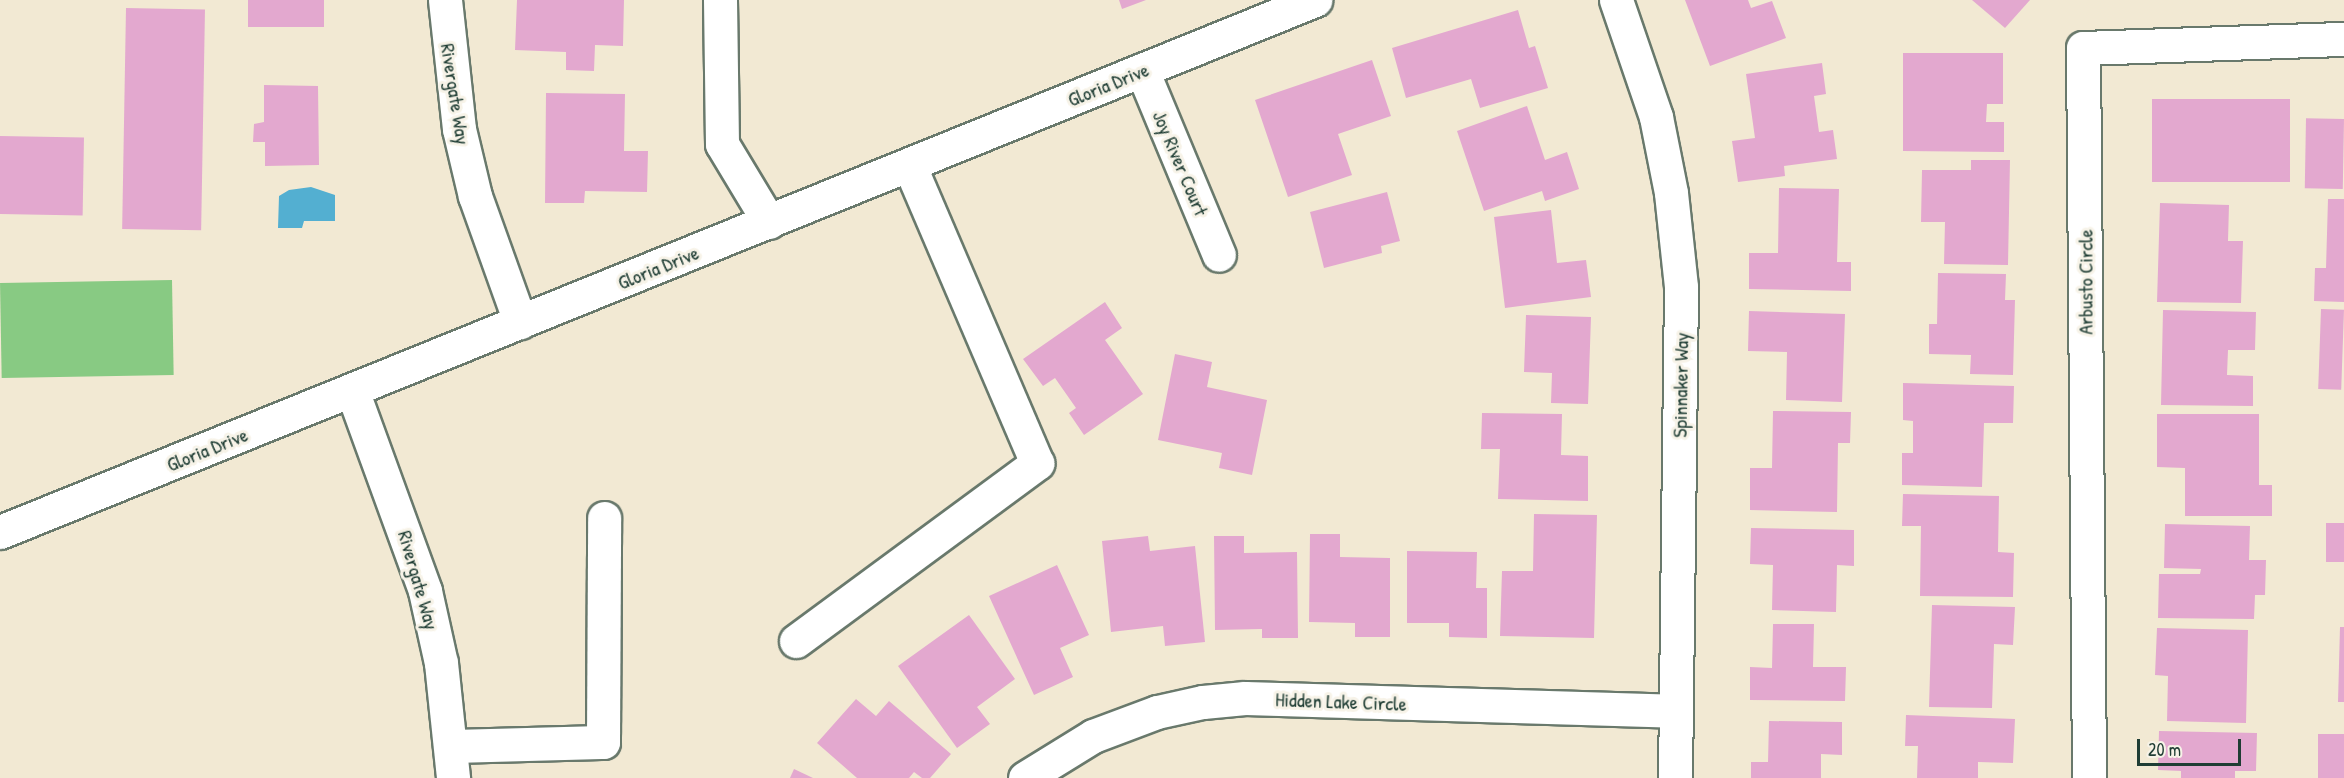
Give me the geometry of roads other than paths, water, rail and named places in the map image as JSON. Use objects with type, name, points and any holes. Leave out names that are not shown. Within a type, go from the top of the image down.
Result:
[{"type":"street","name":"Rivergate Way","points":[[445,0],[459,129],[475,196],[520,322]]},
{"type":"street","points":[[720,0],[722,144],[769,222]]},
{"type":"street","name":"Gloria Drive","points":[[0,532],[1315,0]]},
{"type":"street","name":"Spinnaker Way","points":[[1616,0],[1656,117],[1671,193],[1681,287],[1674,711],[1675,778]]},
{"type":"street","name":"Arbusto Circle","points":[[2089,778],[2083,48],[2344,39]]},
{"type":"street","name":"Joy River Court","points":[[1142,70],[1219,255]]},
{"type":"street","points":[[796,641],[1037,463],[909,165]]},
{"type":"street","name":"Rivergate Way","points":[[352,390],[424,591],[441,663],[453,778]]},
{"type":"street","points":[[451,746],[603,742],[604,518]]},
{"type":"street","name":"Hidden Lake Circle","points":[[1025,778],[1093,736],[1157,712],[1203,702],[1245,698],[1674,711]]},
{"type":"water","points":[[311,187],[335,195],[335,221],[304,221],[302,228],[278,228],[279,196],[289,190]]}]
